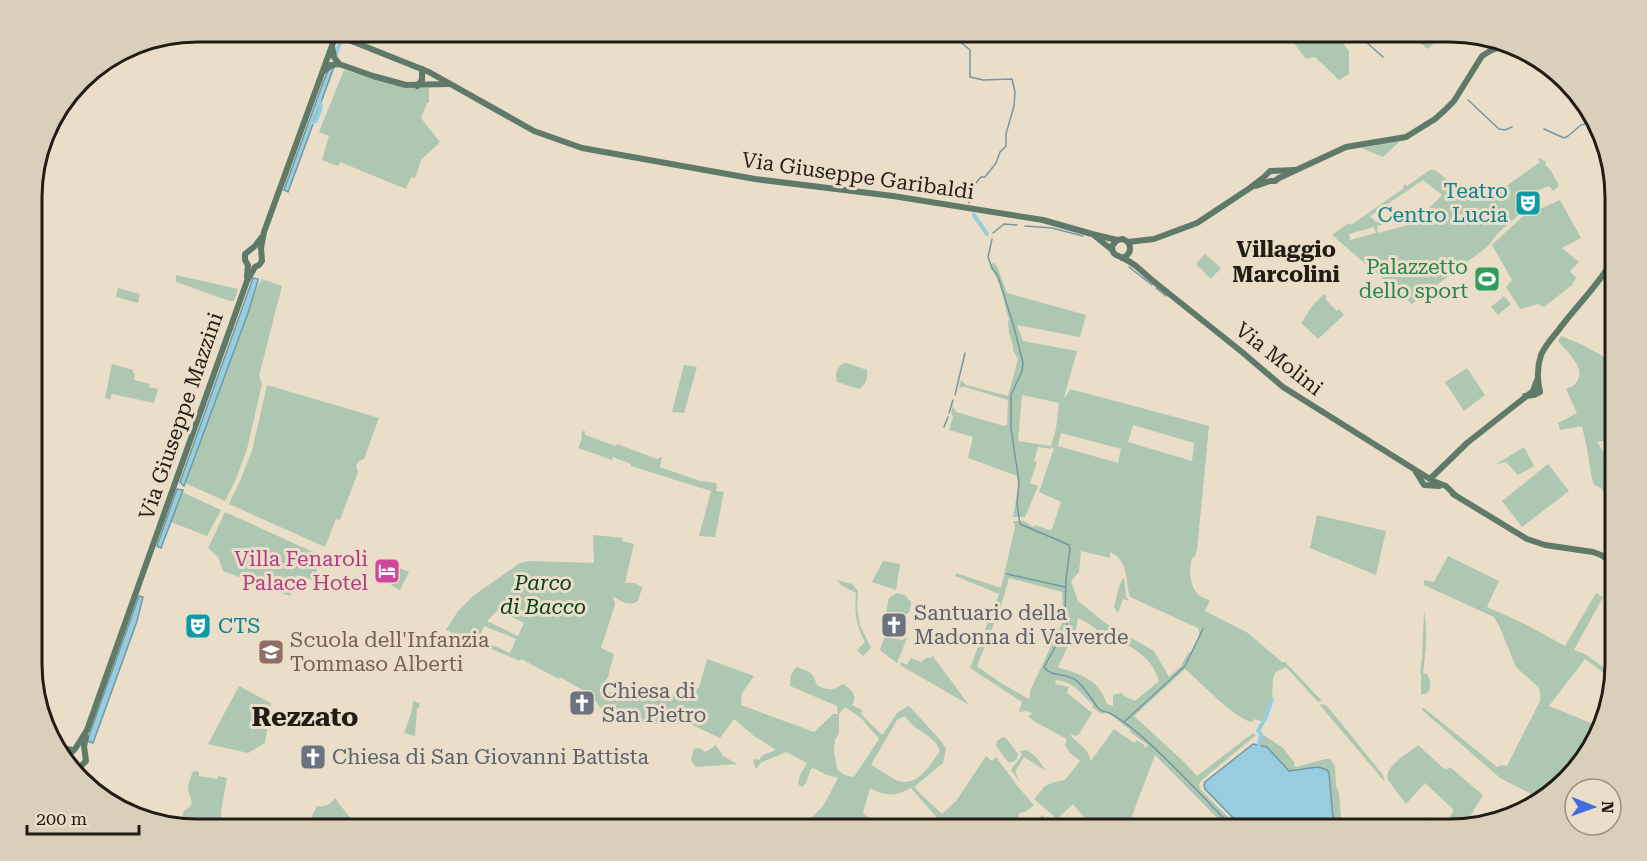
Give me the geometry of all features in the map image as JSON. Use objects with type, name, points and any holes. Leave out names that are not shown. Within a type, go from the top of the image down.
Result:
[{"type":"street","name":"Via Giuseppe Mazzini","points":[[251,266],[245,260],[245,256],[258,243],[264,232],[332,42]]},
{"type":"street","points":[[333,42],[332,53],[339,64]]},
{"type":"street","name":"Via Giuseppe Garibaldi","points":[[354,42],[422,69],[534,131],[572,145],[755,179],[893,195],[1044,220],[1128,242]]},
{"type":"street","points":[[1130,250],[1128,242],[1161,237],[1199,222],[1269,178],[1273,170],[1278,175],[1295,170],[1346,147],[1406,137],[1435,119],[1451,104],[1482,56],[1495,49]]},
{"type":"street","points":[[321,74],[327,68],[339,64],[406,85],[452,85]]},
{"type":"street","points":[[417,86],[422,80],[422,69]]},
{"type":"street","name":"Via Giuseppe Mazzini","points":[[251,266],[259,265],[262,261],[264,232]]},
{"type":"street","name":"Via Giuseppe Garibaldi","points":[[1092,234],[1112,249],[1116,256],[1122,258]]},
{"type":"street","points":[[1112,249],[1113,243],[1117,240]]},
{"type":"street","points":[[1122,258],[1137,241]]},
{"type":"street","points":[[252,249],[261,253]]},
{"type":"street","name":"Via Molini","points":[[1130,250],[1136,266]]},
{"type":"street","name":"Via Molini","points":[[1122,258],[1136,266],[1283,387],[1430,480],[1451,490],[1455,495],[1527,539],[1543,544],[1593,552],[1605,558]]},
{"type":"street","name":"Via Giuseppe Mazzini","points":[[87,730],[251,266]]},
{"type":"street","points":[[1430,480],[1467,443],[1525,396],[1538,391],[1539,361],[1546,346],[1605,272]]},
{"type":"street","points":[[71,753],[87,730]]},
{"type":"street","points":[[82,766],[86,761],[84,746],[87,730]]},
{"type":"street","points":[[69,750],[81,750],[85,754]]},
{"type":"green space","points":[[1293,42],[1342,42],[1349,51],[1349,74],[1339,80],[1315,57],[1306,59]]},
{"type":"green space","points":[[1419,42],[1435,42],[1428,49]]},
{"type":"green space","points":[[344,70],[407,88],[429,88],[429,103],[421,118],[440,142],[421,160],[415,178],[411,177],[406,189],[340,162],[338,166],[322,160],[329,136],[319,132]]},
{"type":"green space","points":[[1400,141],[1383,157],[1361,148]]},
{"type":"green space","points":[[1538,159],[1546,162],[1545,164],[1559,186],[1553,191],[1549,186],[1523,196],[1523,199],[1517,201],[1520,214],[1499,232],[1487,247],[1412,304],[1332,235],[1349,223],[1351,225],[1404,188],[1405,184],[1407,186],[1430,170],[1435,170],[1470,199],[1494,195],[1540,162]],"holes":[[[1423,180],[1442,195],[1429,208],[1376,222],[1370,216]],[[1433,211],[1435,218],[1378,233],[1377,226]],[[1374,227],[1376,233],[1350,240],[1349,234]]]},
{"type":"green space","points":[[1560,200],[1581,238],[1562,248],[1579,262],[1570,271],[1576,278],[1572,285],[1544,307],[1538,304],[1520,309],[1506,287],[1512,280],[1492,245],[1522,217]]},
{"type":"green space","points":[[1205,254],[1221,268],[1211,279],[1196,264]]},
{"type":"green space","points":[[994,263],[997,266],[1007,293],[1086,315],[1080,337],[1017,325],[1023,341],[1077,351],[1064,397],[1070,389],[1209,426],[1197,550],[1194,558],[1192,557],[1190,567],[1196,593],[1210,600],[1205,611],[1248,633],[1282,662],[1285,662],[1322,701],[1318,702],[1286,667],[1276,672],[1273,678],[1272,700],[1266,720],[1255,719],[1252,722],[1227,707],[1185,669],[1134,716],[1197,776],[1253,733],[1256,735],[1199,784],[1200,789],[1230,819],[1218,819],[1155,755],[1131,819],[1086,819],[1073,804],[1057,819],[1034,799],[1045,786],[1065,780],[1080,761],[1070,753],[1065,745],[1067,739],[1035,722],[1028,716],[1033,713],[1019,712],[1022,702],[970,668],[999,594],[955,576],[956,573],[1001,588],[1015,527],[1013,521],[1024,521],[1033,527],[1035,525],[1052,529],[1061,502],[1039,492],[1054,448],[1038,447],[1034,461],[1037,462],[1030,483],[1038,486],[1025,517],[1013,517],[1018,489],[1017,476],[968,458],[973,437],[949,430],[953,417],[951,412],[953,406],[956,412],[1007,425],[1008,400],[965,387],[959,388],[961,380],[966,385],[1008,396],[1018,359],[1013,350],[1002,292],[990,268]],"holes":[[[1022,395],[1059,403],[1056,429],[1051,446],[1018,441]],[[1133,425],[1194,443],[1192,461],[1128,442]],[[1061,433],[1121,449],[1118,463],[1058,446]],[[1081,551],[1110,558],[1110,552],[1123,565],[1130,597],[1198,628],[1199,636],[1181,666],[1169,677],[1154,651],[1104,622],[1078,601],[1071,581],[1079,572]],[[1009,578],[1062,592],[1062,623],[1030,691],[1030,699],[977,666],[1001,606]],[[1078,618],[1093,626],[1106,639],[1114,642],[1116,639],[1130,647],[1147,660],[1159,681],[1135,701],[1121,693],[1113,695],[1113,706],[1107,704],[1094,683],[1074,672],[1058,667],[1076,629]],[[1056,680],[1069,683],[1093,704],[1092,707],[1100,713],[1104,714],[1106,711],[1148,745],[1145,748],[1137,740],[1134,743],[1114,729],[1091,761],[1087,751],[1070,734],[1076,736],[1079,734],[1092,713],[1067,693],[1069,687],[1055,684]]]},
{"type":"green space","points":[[176,275],[238,289],[234,301],[176,282]]},
{"type":"green space","points":[[262,279],[282,286],[259,376],[262,384],[247,449],[225,501],[185,483]]},
{"type":"green space","points":[[118,288],[140,294],[138,303],[116,297]]},
{"type":"green space","points":[[1324,294],[1327,297],[1325,299],[1344,315],[1318,339],[1301,323]]},
{"type":"green space","points":[[1504,296],[1511,304],[1498,315],[1491,307]]},
{"type":"green space","points":[[1561,336],[1605,357],[1605,441],[1597,442],[1605,455],[1603,472],[1605,493],[1594,485],[1582,426],[1560,430],[1558,423],[1577,413],[1566,389],[1575,384],[1579,378],[1579,372],[1571,355],[1558,341]]},
{"type":"green space","points":[[847,363],[867,370],[866,381],[859,389],[837,382],[837,370],[842,364]]},
{"type":"green space","points":[[112,364],[133,370],[134,380],[150,384],[149,387],[158,389],[154,403],[112,394],[110,400],[105,398]]},
{"type":"green space","points":[[684,365],[697,367],[684,413],[672,412]]},
{"type":"green space","points":[[1467,368],[1485,395],[1464,411],[1445,382]]},
{"type":"green space","points":[[267,385],[379,418],[364,459],[356,466],[358,472],[340,520],[336,519],[325,547],[229,504],[252,451]]},
{"type":"green space","points":[[583,431],[585,435],[616,446],[617,444],[657,459],[662,457],[660,467],[700,481],[716,483],[716,491],[724,492],[715,537],[699,536],[711,491],[631,466],[613,457],[612,460],[578,448]]},
{"type":"green space","points":[[1524,447],[1534,466],[1518,475],[1506,462],[1496,464]]},
{"type":"green space","points":[[1548,464],[1569,491],[1522,527],[1502,501]]},
{"type":"green space","points":[[182,492],[221,510],[207,536],[171,522]]},
{"type":"green space","points":[[225,512],[322,556],[313,580],[297,575],[290,596],[223,571],[218,557],[208,548]]},
{"type":"green space","points":[[1317,515],[1386,531],[1376,575],[1310,548]]},
{"type":"green space","name":"Parco di Bacco","points":[[593,535],[623,538],[622,541],[634,544],[625,583],[634,583],[642,587],[638,601],[634,603],[624,603],[613,596],[615,605],[601,648],[614,654],[608,677],[600,690],[653,701],[699,688],[707,659],[754,676],[742,693],[741,705],[814,732],[833,714],[838,714],[837,706],[790,686],[791,675],[796,667],[810,673],[817,685],[824,688],[833,689],[843,684],[849,688],[854,695],[852,705],[862,710],[861,714],[881,734],[897,713],[910,707],[946,749],[943,763],[914,787],[942,814],[956,801],[986,756],[992,761],[996,757],[1034,805],[1020,813],[1017,819],[938,819],[911,788],[901,793],[891,794],[870,788],[863,813],[870,819],[811,819],[823,806],[838,778],[813,768],[802,787],[798,784],[807,763],[786,752],[760,763],[756,769],[753,761],[755,759],[759,760],[763,755],[776,750],[754,736],[734,719],[720,738],[690,724],[649,724],[601,709],[593,696],[560,677],[559,679],[521,659],[520,661],[446,630],[458,611],[473,596],[520,563],[530,561],[594,563]],"holes":[[[498,610],[524,623],[518,636],[487,621]],[[484,626],[516,639],[510,653],[479,639]],[[845,707],[861,718],[879,739],[854,777],[844,775],[837,769],[834,751],[835,740],[839,733],[839,714]],[[904,716],[934,741],[940,751],[922,774],[904,782],[896,780],[871,765],[897,720]]]},
{"type":"green space","points":[[1448,556],[1499,581],[1487,607],[1565,646],[1596,593],[1603,597],[1574,650],[1587,655],[1605,669],[1605,673],[1585,659],[1549,706],[1593,724],[1579,750],[1566,766],[1533,795],[1500,778],[1421,709],[1424,708],[1497,767],[1507,766],[1540,701],[1540,690],[1516,667],[1494,617],[1424,585],[1424,580],[1434,582]]},
{"type":"green space","points":[[883,561],[900,564],[896,590],[872,582]]},
{"type":"green space","points":[[400,568],[409,572],[400,590],[391,585]]},
{"type":"green space","points":[[1124,577],[1126,596],[1129,601],[1123,599],[1118,613],[1114,607]]},
{"type":"green space","points":[[837,580],[852,584],[858,591],[857,608],[860,625],[871,648],[863,656],[857,650],[865,642],[856,618],[856,593],[841,585]]},
{"type":"green space","points":[[897,593],[905,595],[911,602],[907,614],[886,613],[889,598]]},
{"type":"green space","points":[[1424,611],[1426,642],[1423,673],[1427,674],[1430,685],[1426,694],[1421,694],[1420,673]]},
{"type":"green space","points":[[885,637],[903,640],[907,638],[897,663],[880,649]]},
{"type":"green space","points":[[933,656],[969,705],[900,665],[901,662],[907,665],[911,658],[921,662]]},
{"type":"green space","points":[[239,686],[271,703],[265,743],[248,753],[208,744]]},
{"type":"green space","points":[[413,701],[420,703],[417,708],[415,736],[404,733]]},
{"type":"green space","points":[[1319,704],[1326,705],[1332,712],[1383,775],[1384,781]]},
{"type":"green space","points":[[1262,734],[1283,748],[1296,767],[1330,759],[1335,766],[1341,819],[1333,819],[1329,773],[1289,771],[1268,747],[1259,745]]},
{"type":"green space","points":[[1003,737],[1018,754],[1017,759],[1013,762],[1008,762],[996,746],[997,741]]},
{"type":"green space","points":[[716,745],[723,756],[737,764],[696,767],[691,760],[694,749],[699,748],[706,752]]},
{"type":"green space","points":[[1418,745],[1444,769],[1451,768],[1483,795],[1469,818],[1460,819],[1448,819],[1454,810],[1425,783],[1406,804],[1388,780],[1389,770]]},
{"type":"green space","points":[[1027,750],[1037,758],[1046,771],[1024,757],[1015,772],[1020,782],[1011,770],[1022,755],[1020,751]]},
{"type":"green space","points":[[195,771],[199,772],[199,776],[217,779],[218,776],[227,778],[221,819],[182,818],[184,811],[192,803],[188,787],[192,773]]},
{"type":"green space","points":[[335,798],[351,819],[312,819],[317,806],[331,802]]},
{"type":"water","points":[[334,67],[288,192],[284,190],[324,80],[328,71]]},
{"type":"water","points":[[253,278],[258,281],[248,313],[184,486],[180,482]]},
{"type":"water","points":[[177,489],[183,490],[161,548],[157,546]]},
{"type":"water","points":[[139,596],[143,597],[137,621],[93,743],[87,741]]},
{"type":"water","points":[[1253,744],[1267,747],[1289,771],[1318,767],[1327,770],[1333,819],[1234,819],[1205,789],[1205,782]]},
{"type":"waterway","points":[[336,54],[340,42]]},
{"type":"waterway","points":[[960,42],[970,50],[970,77],[983,80],[1012,79],[1015,92],[1014,106],[1006,134],[1006,146],[985,177],[981,177],[969,191],[969,203]]},
{"type":"waterway","points":[[1366,42],[1383,57]]},
{"type":"waterway","points":[[311,123],[316,121],[321,107],[319,100]]},
{"type":"waterway","points":[[1468,100],[1499,129],[1505,130],[1512,127]]},
{"type":"waterway","points":[[1544,129],[1564,138],[1586,124]]},
{"type":"waterway","points":[[974,215],[987,234]]},
{"type":"waterway","points":[[993,233],[1004,224],[1017,225]]},
{"type":"waterway","points":[[1025,226],[1052,228],[1083,236]]},
{"type":"waterway","points":[[992,239],[988,257],[998,276],[1023,363],[1022,371],[1011,395],[1011,428],[1019,482],[1017,504],[1020,524],[1069,545],[1070,549],[1066,579],[1067,626],[1044,667],[1050,672],[1077,681],[1098,708],[1114,715],[1149,743],[1224,819]]},
{"type":"waterway","points":[[1129,267],[1152,285]]},
{"type":"waterway","points":[[1156,288],[1166,296]]},
{"type":"waterway","points":[[955,395],[965,353]]},
{"type":"waterway","points":[[949,413],[953,400]]},
{"type":"waterway","points":[[944,427],[948,417]]},
{"type":"waterway","points":[[1007,574],[1065,587]]},
{"type":"waterway","points":[[1124,722],[1185,666],[1203,629]]},
{"type":"waterway","points":[[1258,749],[1261,734],[1258,731],[1272,699]]},
{"type":"place","name":"Teatro Centro Lucia","points":[[1528,203]]},
{"type":"place","name":"Palazzetto dello sport","points":[[1487,279]]},
{"type":"place","name":"Villa Fenaroli Palace Hotel","points":[[387,571]]},
{"type":"place","name":"Santuario della Madonna di Valverde","points":[[894,625]]},
{"type":"place","name":"CTS","points":[[198,626]]},
{"type":"place","name":"Scuola dell'Infanzia Tommaso Alberti","points":[[271,652]]},
{"type":"place","name":"Chiesa di San Pietro","points":[[582,703]]},
{"type":"place","name":"Chiesa di San Giovanni Battista","points":[[313,757]]},
{"type":"district","name":"Villaggio Marcolini","points":[[1286,262]]},
{"type":"district","name":"Rezzato","points":[[305,717]]}]
